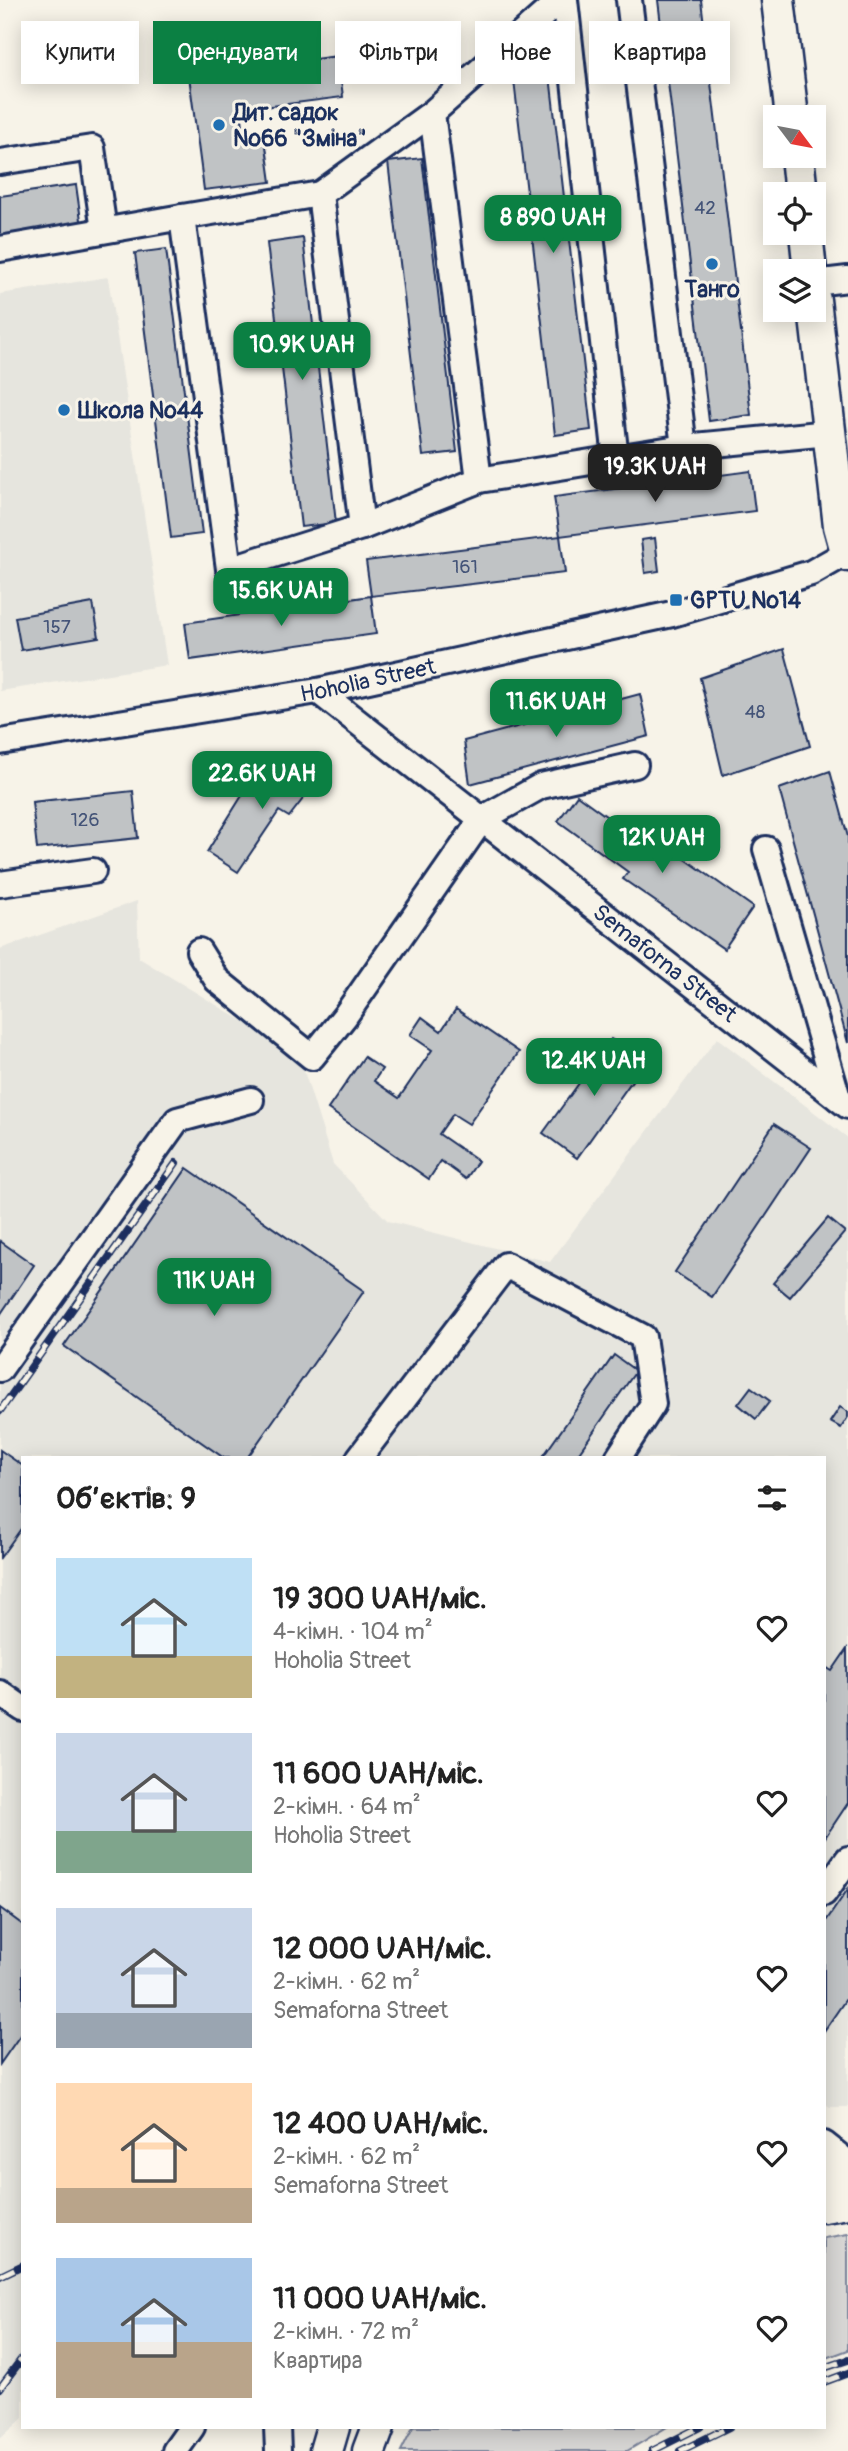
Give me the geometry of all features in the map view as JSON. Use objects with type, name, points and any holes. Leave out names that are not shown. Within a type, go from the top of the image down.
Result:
[{"type":"main road","points":[[778,0],[791,105]]},
{"type":"main road","points":[[816,322],[840,526],[848,553]]},
{"type":"main road","points":[[826,2175],[848,2172]]},
{"type":"main road","points":[[826,2206],[848,2202]]},
{"type":"main road","points":[[326,2451],[332,2429]]},
{"type":"main road","points":[[369,2451],[377,2429]]},
{"type":"street","points":[[0,248],[320,194],[432,113],[563,0]]},
{"type":"street","points":[[563,0],[616,459]]},
{"type":"street","points":[[629,0],[684,447]]},
{"type":"street","points":[[432,113],[479,480]]},
{"type":"street","points":[[0,162],[92,148],[104,230]]},
{"type":"street","points":[[320,194],[362,527]]},
{"type":"street","points":[[182,217],[229,569],[362,527],[479,480],[684,447],[829,433]]},
{"type":"street","points":[[826,282],[848,279]]},
{"type":"street","name":"Hoholia Street","points":[[0,742],[318,691],[672,614],[811,573],[848,553]]},
{"type":"street","name":"Semaforna Street","points":[[318,691],[843,1102]]},
{"type":"street","points":[[199,951],[217,980],[312,1057],[345,1016],[482,819],[541,786],[635,765]]},
{"type":"street","points":[[766,849],[843,1102]]},
{"type":"street","points":[[0,884],[93,871]]},
{"type":"street","points":[[0,1369],[177,1121],[251,1100]]},
{"type":"street","points":[[361,1456],[506,1265],[643,1337],[653,1404],[619,1456]]},
{"type":"street","points":[[0,1693],[21,1708]]},
{"type":"street","points":[[826,1890],[848,1859]]},
{"type":"street","points":[[826,2146],[848,2163]]},
{"type":"street","points":[[175,2451],[191,2429]]},
{"type":"street","points":[[277,2429],[278,2451]]},
{"type":"shaded area","points":[[108,277],[167,665],[0,691],[0,294]]},
{"type":"shaded area","points":[[137,901],[139,958],[299,1055],[333,1164],[388,1221],[550,1262],[717,1038],[848,1138],[848,2107],[830,2107],[826,2104],[826,1456],[21,1456],[21,2420],[0,2439],[0,949]]},
{"type":"shaded area","points":[[848,2234],[848,2350],[826,2358],[826,2238]]},
{"type":"shaded area","points":[[412,2429],[664,2429],[627,2451],[401,2451]]},
{"type":"building","points":[[658,0],[701,0],[704,21],[661,21]]},
{"type":"building","name":"Дит. садок №66 \"Зміна\"","points":[[335,56],[335,84],[341,84],[343,97],[241,110],[245,142],[265,139],[271,182],[204,190],[190,84],[321,84],[321,58]]},
{"type":"building","points":[[514,84],[551,84],[591,430],[555,435]]},
{"type":"building","points":[[668,84],[711,84],[751,415],[709,421]]},
{"type":"building","points":[[422,158],[457,452],[423,456],[388,162]]},
{"type":"building","points":[[76,185],[82,227],[0,239],[0,196]]},
{"type":"building","points":[[303,238],[336,523],[301,527],[267,243]]},
{"type":"building","points":[[166,249],[202,534],[171,538],[135,253]]},
{"type":"building","points":[[750,471],[755,511],[560,536],[554,497]]},
{"type":"building","points":[[560,536],[565,573],[371,596],[366,561]]},
{"type":"building","points":[[655,538],[659,571],[645,573],[641,540]]},
{"type":"building","points":[[371,596],[376,634],[190,660],[185,623]]},
{"type":"building","points":[[93,603],[99,637],[21,650],[15,617]]},
{"type":"building","points":[[784,649],[810,746],[723,775],[700,678]]},
{"type":"building","points":[[640,694],[649,736],[470,784],[464,741]]},
{"type":"building","points":[[302,760],[326,769],[289,817],[279,811],[238,872],[207,852],[248,786]]},
{"type":"building","points":[[830,771],[848,837],[848,1043],[779,789]]},
{"type":"building","points":[[133,791],[138,838],[37,849],[32,802]]},
{"type":"building","points":[[577,795],[646,845],[653,836],[753,907],[724,949],[623,879],[628,872],[558,821]]},
{"type":"building","points":[[456,1009],[519,1052],[469,1124],[453,1114],[439,1134],[478,1161],[466,1179],[441,1161],[429,1179],[328,1109],[364,1057],[382,1069],[374,1081],[399,1098],[432,1050],[410,1035],[422,1017],[441,1031]]},
{"type":"building","points":[[611,1039],[646,1061],[577,1158],[543,1133]]},
{"type":"building","points":[[774,1124],[811,1148],[712,1297],[675,1272]]},
{"type":"building","points":[[187,1168],[364,1291],[248,1456],[221,1456],[64,1346]]},
{"type":"building","points":[[828,1218],[845,1232],[790,1297],[773,1283]]},
{"type":"building","points":[[0,1241],[34,1265],[0,1315]]},
{"type":"building","points":[[614,1355],[636,1371],[576,1456],[543,1456]]},
{"type":"building","points":[[751,1387],[770,1401],[756,1419],[738,1404]]},
{"type":"building","points":[[840,1407],[848,1412],[841,1428],[830,1422]]},
{"type":"building","points":[[0,1450],[21,1465],[21,1529],[0,1558]]},
{"type":"building","points":[[847,1649],[848,1803],[826,1836],[826,1667],[832,1671]]},
{"type":"building","points":[[848,1889],[848,1996],[826,2028],[826,1921]]},
{"type":"building","points":[[0,1908],[21,1924],[21,2034],[0,2064]]},
{"type":"railway","points":[[0,1411],[176,1163]]},
{"type":"railway","points":[[0,2276],[21,2266]]},
{"type":"railway","points":[[0,2388],[21,2360]]},
{"type":"railway","points":[[826,2367],[848,2360]]},
{"type":"railway","points":[[826,2381],[848,2373]]},
{"type":"railway","points":[[652,2451],[696,2429]]},
{"type":"railway","points":[[680,2451],[725,2429]]},
{"type":"place","name":"Дит. садок №66 \"Зміна\"","points":[[219,125]]},
{"type":"place","name":"Танго","points":[[712,264]]},
{"type":"place","name":"Школа №44","points":[[64,410]]},
{"type":"place","name":"GPTU №14","points":[[676,600]]}]
